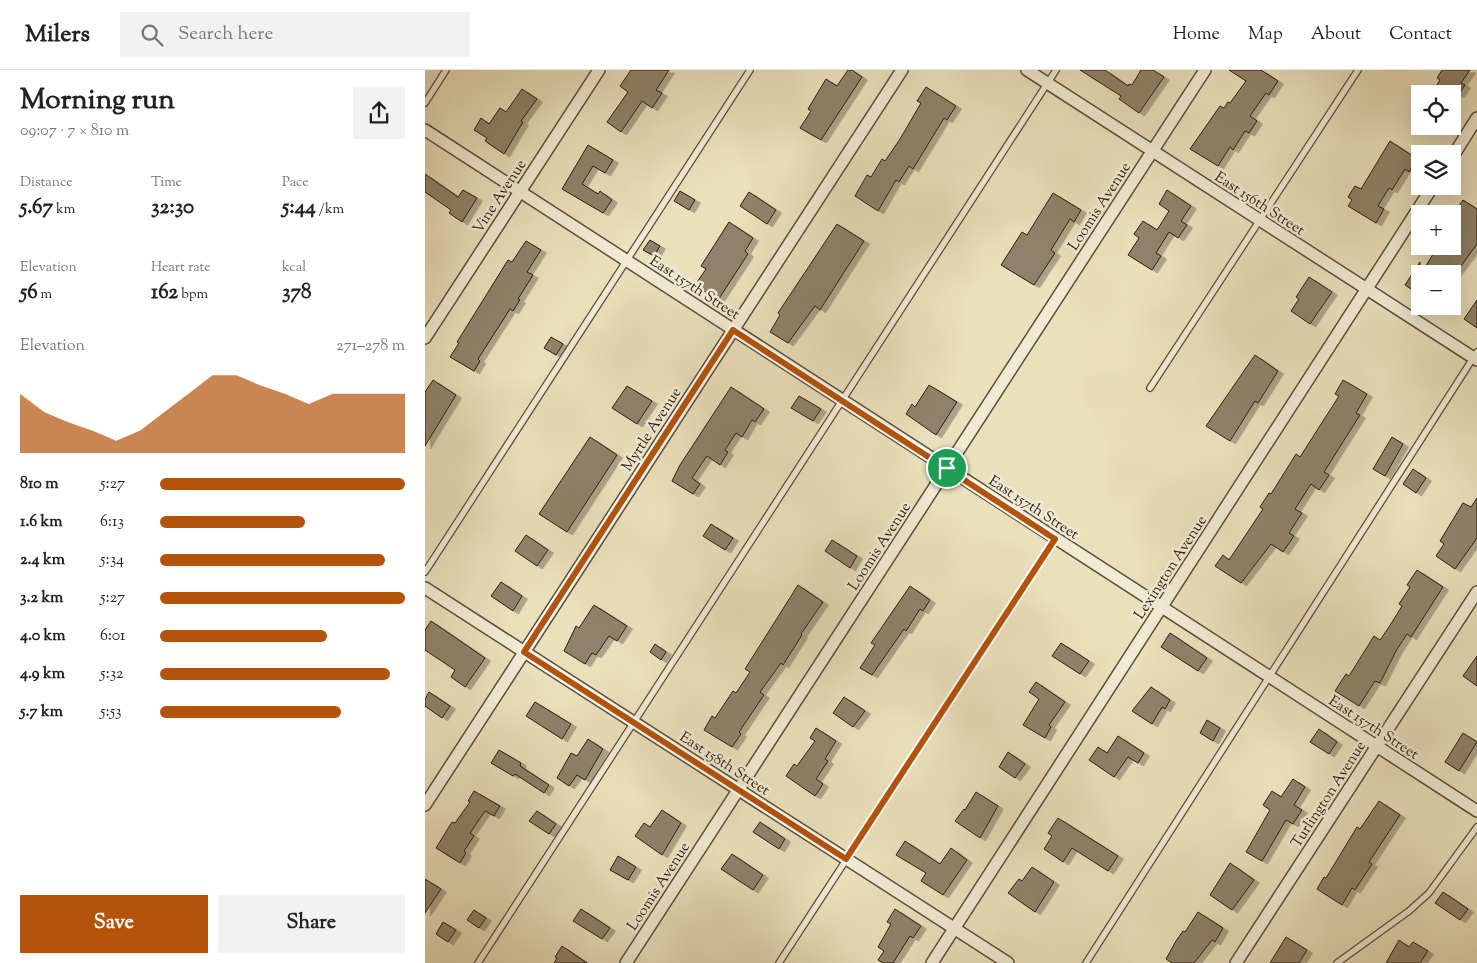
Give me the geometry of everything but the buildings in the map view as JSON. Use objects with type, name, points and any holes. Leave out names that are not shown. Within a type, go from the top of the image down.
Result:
[{"type":"street","name":"Vine Avenue","points":[[425,338],[599,70]]},
{"type":"street","name":"Myrtle Avenue","points":[[425,805],[902,70]]},
{"type":"street","name":"East 156th Street","points":[[1027,70],[1476,357]]},
{"type":"street","name":"Loomis Avenue","points":[[626,963],[1205,70]]},
{"type":"street","points":[[1460,145],[1477,118]]},
{"type":"street","name":"East 157th Street","points":[[425,130],[1477,811]]},
{"type":"street","name":"Lexington Avenue","points":[[932,963],[1427,195]]},
{"type":"street","name":"East 158th Street","points":[[425,588],[1008,963]]},
{"type":"street","name":"Turlington Avenue","points":[[1236,963],[1477,592]]},
{"type":"lane","points":[[425,103],[446,70]]},
{"type":"lane","points":[[425,572],[750,70]]},
{"type":"lane","points":[[477,963],[1056,70]]},
{"type":"lane","points":[[1150,388],[1357,70]]},
{"type":"lane","points":[[1086,963],[1268,677],[1476,357]]},
{"type":"lane","points":[[779,963],[1055,539]]},
{"type":"lane","points":[[1337,963],[1409,911],[1429,893],[1477,827]]},
{"type":"route","points":[[733,330],[947,468],[1055,539],[846,859],[524,652],[733,330]]}]
